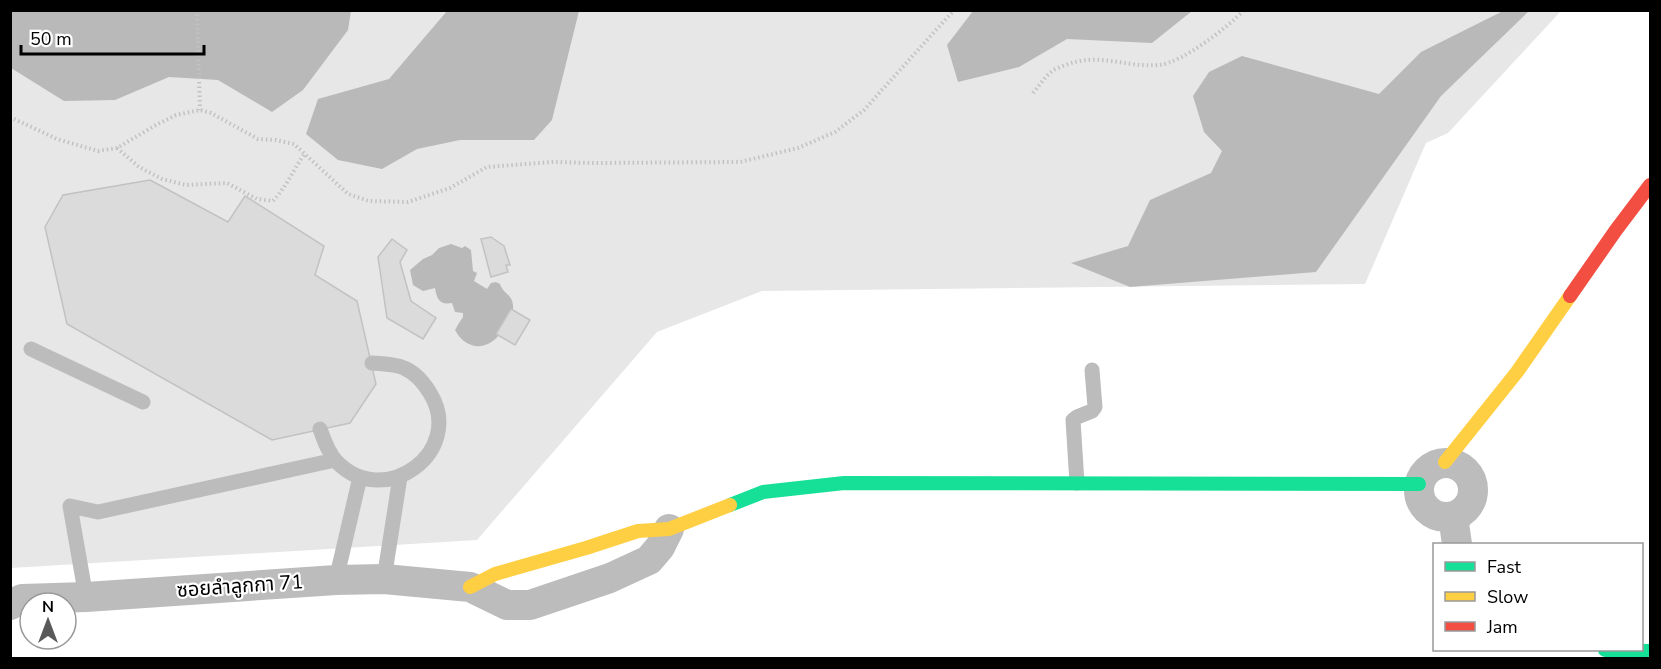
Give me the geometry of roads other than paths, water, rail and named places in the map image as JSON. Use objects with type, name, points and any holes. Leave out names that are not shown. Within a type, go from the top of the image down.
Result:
[{"type":"street","points":[[1444,462],[1517,372],[1650,185]]},
{"type":"street","points":[[1444,462],[1456,464],[1465,471],[1471,480],[1473,491],[1470,502],[1463,510],[1455,530],[1439,516],[1427,510],[1420,498],[1419,484],[1424,473],[1444,462]]},
{"type":"street","points":[[470,587],[495,574],[638,531],[669,529],[763,492],[844,483],[1419,484]]},
{"type":"street","points":[[470,587],[507,605],[530,605],[610,578],[649,560],[660,547],[669,529]]},
{"type":"street","points":[[586,548],[598,582]]},
{"type":"street","name":"ซอยลำลูกกา 71","points":[[10,605],[22,599],[86,597],[336,580],[384,579],[470,587]]},
{"type":"lane","points":[[31,349],[143,402]]},
{"type":"lane","points":[[320,429],[326,447],[335,460],[347,471],[360,477],[380,481],[400,477],[420,465],[434,446],[439,424],[435,401],[423,382],[404,368],[372,363]]},
{"type":"lane","points":[[1077,483],[1073,420],[1092,411],[1095,407],[1092,370]]},
{"type":"lane","points":[[86,597],[70,506],[98,512],[335,460]]},
{"type":"lane","points":[[336,580],[360,477]]},
{"type":"lane","points":[[384,579],[400,477]]}]
